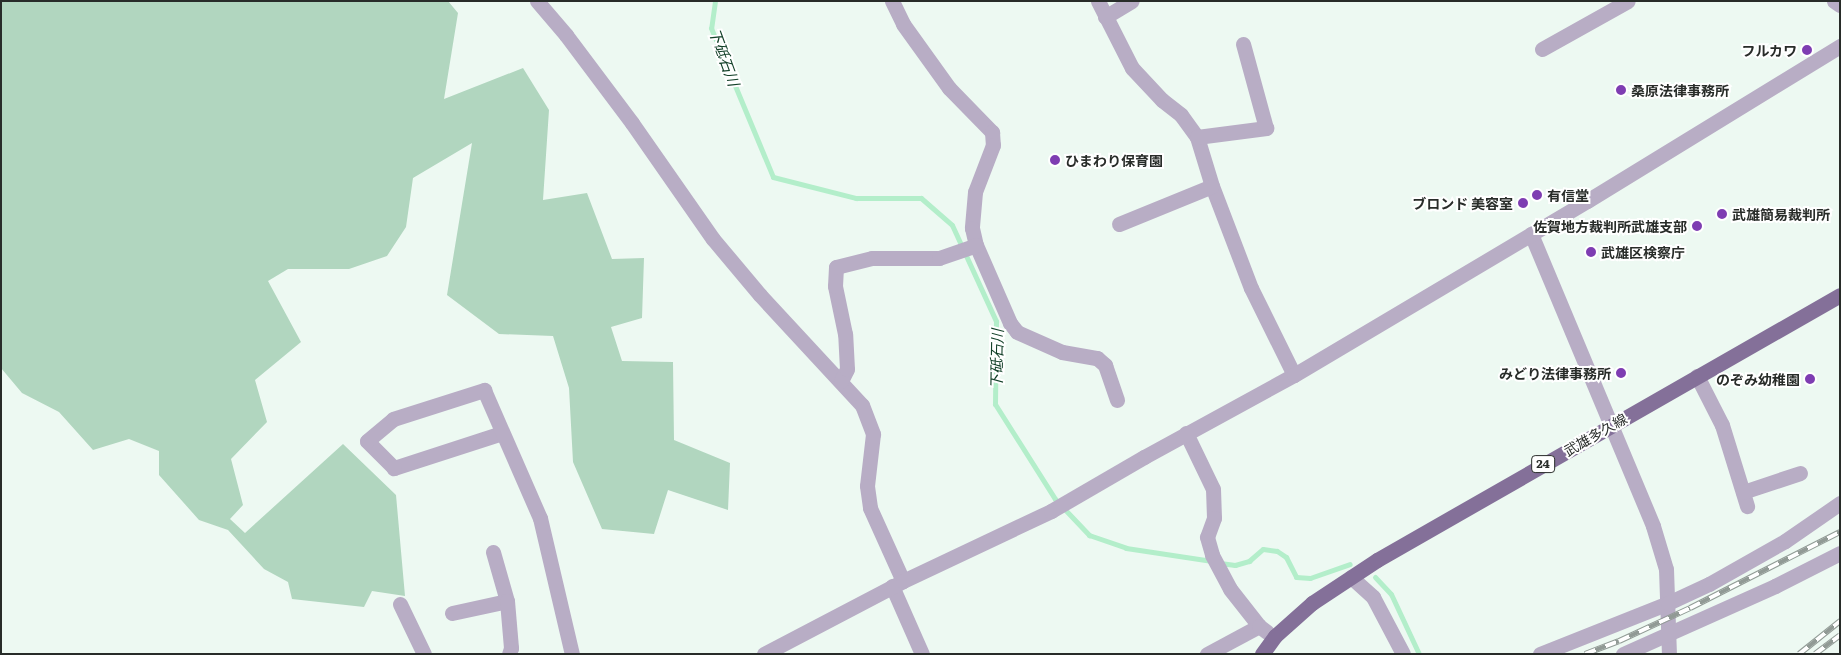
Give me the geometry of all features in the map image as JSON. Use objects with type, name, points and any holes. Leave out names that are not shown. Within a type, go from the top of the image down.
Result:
[{"type":"main road","name":"武雄多久線","points":[[1262,654],[1275,636],[1312,603],[1377,560],[1840,295]]},
{"type":"street","points":[[536,1],[566,35],[632,123],[713,239],[760,295],[862,405],[873,434],[867,486],[870,508],[922,654]]},
{"type":"street","points":[[892,1],[903,24],[949,88],[992,132],[994,145],[975,192],[972,212],[976,245],[1010,323],[1017,332],[1062,352],[1097,358],[1104,365],[1117,400]]},
{"type":"street","points":[[1098,1],[1132,68],[1162,100],[1181,115],[1197,137],[1212,186],[1251,288],[1294,375]]},
{"type":"street","points":[[1105,17],[1132,1]]},
{"type":"street","points":[[1542,49],[1628,1]]},
{"type":"street","points":[[1834,1],[1840,5]]},
{"type":"street","points":[[1197,137],[1266,128],[1243,44]]},
{"type":"street","points":[[764,654],[897,584],[1051,511],[1186,433],[1294,375],[1531,234],[1840,46]]},
{"type":"street","points":[[1119,224],[1212,186]]},
{"type":"street","points":[[1531,234],[1654,526],[1666,569],[1669,654]]},
{"type":"street","points":[[841,381],[847,369],[847,360],[845,334],[835,286],[836,267],[872,258],[940,258],[976,245]]},
{"type":"street","points":[[1697,376],[1722,425],[1745,499],[1800,473]]},
{"type":"street","points":[[502,433],[394,468],[367,441],[392,419],[484,390],[540,518],[572,654]]},
{"type":"street","points":[[1186,433],[1212,489],[1214,518],[1208,537],[1212,555],[1230,590],[1259,626],[1275,636]]},
{"type":"street","points":[[1540,654],[1668,603],[1753,560],[1840,503]]},
{"type":"street","points":[[493,552],[507,601],[511,648],[509,654]]},
{"type":"street","points":[[1623,654],[1775,586],[1840,553]]},
{"type":"street","points":[[1351,577],[1373,597],[1403,654]]},
{"type":"street","points":[[452,614],[507,601]]},
{"type":"street","points":[[400,604],[424,654]]},
{"type":"street","points":[[1207,654],[1259,626]]},
{"type":"green space","points":[[1,1],[448,1],[458,13],[444,99],[523,68],[549,110],[543,200],[587,193],[612,259],[644,258],[642,318],[611,327],[622,361],[673,362],[674,440],[730,463],[728,510],[668,490],[654,534],[602,529],[573,462],[569,388],[553,336],[499,334],[447,295],[472,143],[413,178],[406,227],[387,256],[349,269],[288,269],[268,281],[301,342],[255,380],[267,422],[231,459],[243,505],[230,519],[245,533],[343,444],[396,495],[405,596],[372,591],[364,607],[292,599],[288,582],[264,569],[228,530],[199,520],[159,475],[159,451],[129,439],[93,450],[59,412],[22,393],[1,368]]},
{"type":"waterway","name":"下砥石川","points":[[715,1],[711,28],[773,177],[856,198],[921,198],[952,225],[996,321],[995,404],[1055,499],[1089,535],[1126,548],[1212,561]]},
{"type":"waterway","name":"下砥石川","points":[[1220,563],[1235,565],[1249,561],[1263,549],[1277,551],[1286,557],[1296,577],[1310,578],[1350,564]]},
{"type":"waterway","name":"下砥石川","points":[[1375,577],[1391,594],[1419,654]]},
{"type":"railway","points":[[1585,654],[1619,641],[1690,608],[1840,532]]},
{"type":"railway","points":[[1799,654],[1840,621]]},
{"type":"railway","points":[[1815,654],[1840,635]]},
{"type":"place","name":"フルカワ","points":[[1807,50]]},
{"type":"place","name":"桑原法律事務所","points":[[1621,90]]},
{"type":"place","name":"ひまわり保育園","points":[[1055,160]]},
{"type":"place","name":"有信堂","points":[[1537,195]]},
{"type":"place","name":"ブロンド 美容室","points":[[1523,203]]},
{"type":"place","name":"武雄簡易裁判所","points":[[1722,214]]},
{"type":"place","name":"佐賀地方裁判所武雄支部","points":[[1697,226]]},
{"type":"place","name":"武雄区検察庁","points":[[1591,252]]},
{"type":"place","name":"みどり法律事務所","points":[[1621,373]]},
{"type":"place","name":"のぞみ幼稚園","points":[[1810,379]]}]
